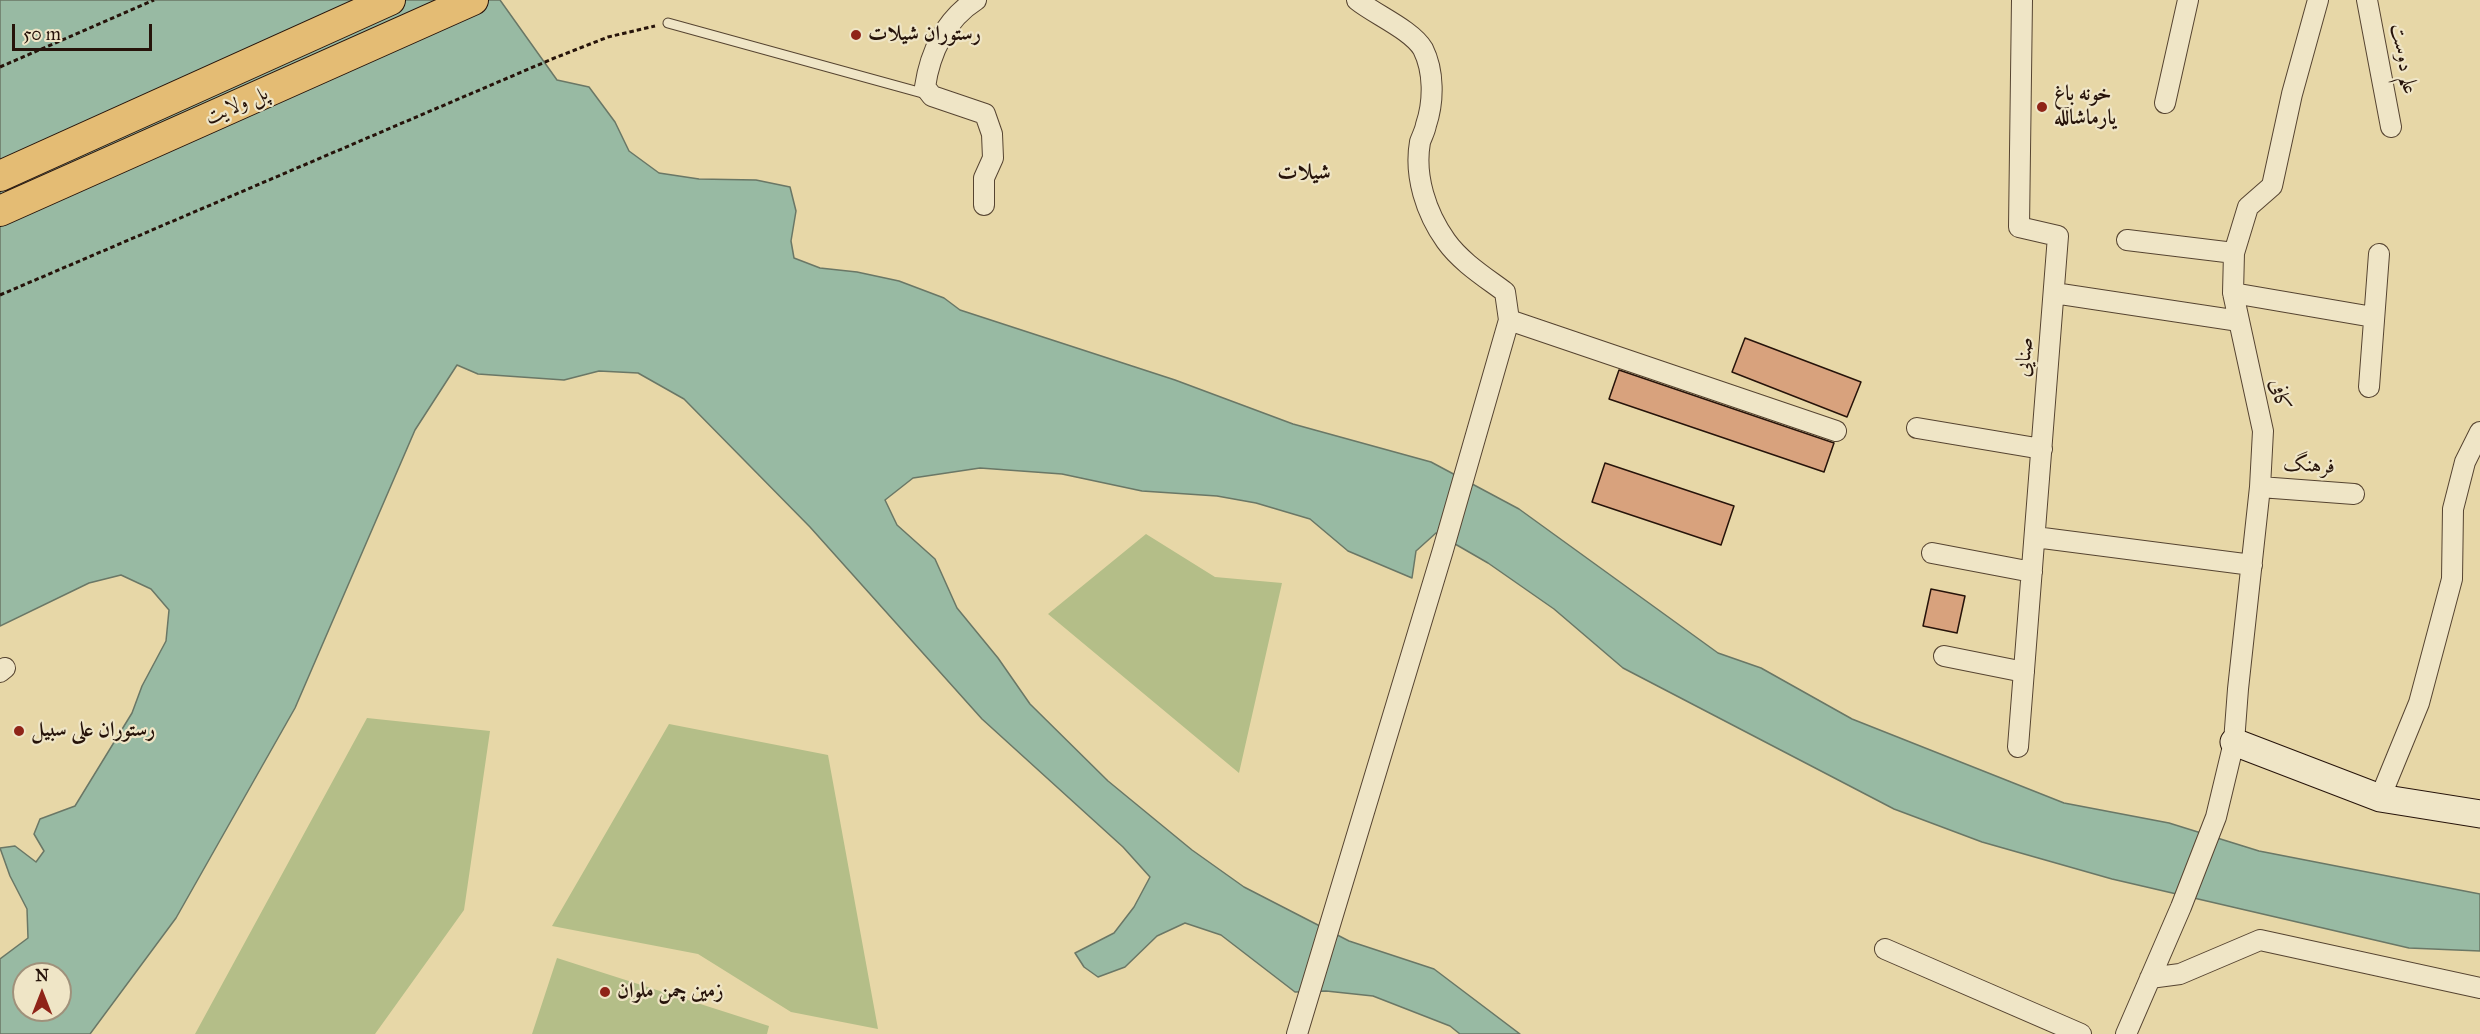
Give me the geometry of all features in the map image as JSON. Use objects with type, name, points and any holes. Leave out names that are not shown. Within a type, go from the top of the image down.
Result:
[{"type":"main road","name":"پل ولایت","points":[[0,176],[390,0]]},
{"type":"main road","name":"پل ولایت","points":[[0,212],[473,0]]},
{"type":"street","points":[[976,0],[949,22],[927,69],[925,87],[932,96],[985,114],[992,134],[993,158],[984,178],[984,205]]},
{"type":"street","points":[[1297,1034],[1443,550],[1509,320],[1505,292],[1471,267],[1447,243],[1419,180],[1418,160],[1421,139],[1432,104],[1430,71],[1422,47],[1397,26],[1357,0]]},
{"type":"street","name":"صنایی","points":[[2018,747],[2058,236],[2019,227],[2022,0]]},
{"type":"street","points":[[2165,103],[2188,0]]},
{"type":"street","name":"کافی","points":[[2126,1034],[2181,907],[2216,817],[2234,742],[2260,487],[2263,431],[2233,293],[2234,253],[2248,207],[2272,186],[2292,94],[2318,0]]},
{"type":"street","name":"علم دوست","points":[[2367,0],[2391,127]]},
{"type":"street","points":[[2127,240],[2234,253]]},
{"type":"street","points":[[2369,387],[2379,254]]},
{"type":"street","points":[[2054,293],[2239,321]]},
{"type":"street","points":[[2233,293],[2373,316]]},
{"type":"street","points":[[1509,320],[1836,431]]},
{"type":"street","points":[[1917,428],[2042,449]]},
{"type":"street","points":[[2380,798],[2420,703],[2452,579],[2453,509],[2464,462],[2480,432]]},
{"type":"street","name":"فرهنگ","points":[[2260,487],[2354,494]]},
{"type":"street","points":[[2035,537],[2252,565]]},
{"type":"street","points":[[1932,554],[2032,572]]},
{"type":"street","points":[[1944,656],[2024,672]]},
{"type":"street","points":[[2234,742],[2380,798],[2480,814]]},
{"type":"street","points":[[2150,978],[2180,974],[2260,939],[2480,988]]},
{"type":"street","points":[[1886,949],[2081,1034]]},
{"type":"lane","points":[[668,23],[932,96]]},
{"type":"path","points":[[0,67],[154,0]]},
{"type":"path","points":[[0,295],[552,59],[608,38],[668,23]]},
{"type":"shaded area","points":[[0,0],[500,0],[557,80],[589,87],[615,122],[629,151],[659,173],[699,179],[756,180],[790,187],[796,211],[791,241],[794,258],[820,268],[857,272],[899,281],[944,298],[960,310],[1175,380],[1293,424],[1431,462],[1519,509],[1718,653],[1761,668],[1852,719],[2064,803],[2169,823],[2259,851],[2480,894],[2480,951],[2409,948],[2112,879],[1982,842],[1894,809],[1623,668],[1554,609],[1488,563],[1436,533],[1416,551],[1412,578],[1348,551],[1310,519],[1256,503],[1217,496],[1142,491],[1062,474],[980,468],[913,478],[885,500],[897,525],[935,559],[957,608],[998,658],[1030,704],[1108,781],[1192,850],[1244,887],[1349,941],[1434,969],[1520,1034],[1460,1034],[1450,1026],[1373,996],[1326,991],[1295,992],[1221,935],[1185,923],[1157,936],[1125,967],[1098,977],[1084,967],[1075,953],[1114,933],[1134,907],[1150,877],[1123,847],[982,719],[810,527],[684,399],[638,373],[599,371],[564,380],[478,374],[457,365],[415,430],[295,708],[176,918],[90,1034],[0,1034],[0,959],[28,938],[27,909],[10,876],[0,848],[15,846],[36,862],[44,851],[34,834],[40,819],[75,806],[132,713],[142,686],[166,641],[169,610],[151,589],[121,575],[89,583],[0,626]]},
{"type":"shaded area","points":[[1146,534],[1215,577],[1282,583],[1239,773],[1048,614]]},
{"type":"shaded area","points":[[367,718],[490,731],[464,910],[375,1034],[195,1034]]},
{"type":"shaded area","points":[[669,724],[828,755],[878,1029],[791,1012],[698,954],[552,926]]},
{"type":"shaded area","name":"زمین چمن ملوان","points":[[557,958],[769,1026],[767,1034],[532,1034]]},
{"type":"building","points":[[1745,338],[1861,382],[1847,417],[1732,372]]},
{"type":"building","points":[[1619,370],[1834,443],[1824,472],[1609,399]]},
{"type":"building","points":[[1605,463],[1734,506],[1721,545],[1592,502]]},
{"type":"building","points":[[1931,589],[1965,596],[1957,633],[1923,626]]},
{"type":"place","name":"رستوران شیلات","points":[[856,35]]},
{"type":"place","name":"خونه باغ یارماشالله","points":[[2042,107]]},
{"type":"place","name":"رستوران علی سبیل","points":[[19,731]]},
{"type":"place","name":"زمین چمن ملوان","points":[[605,992]]},
{"type":"district","name":"شیلات","points":[[1304,174]]}]
